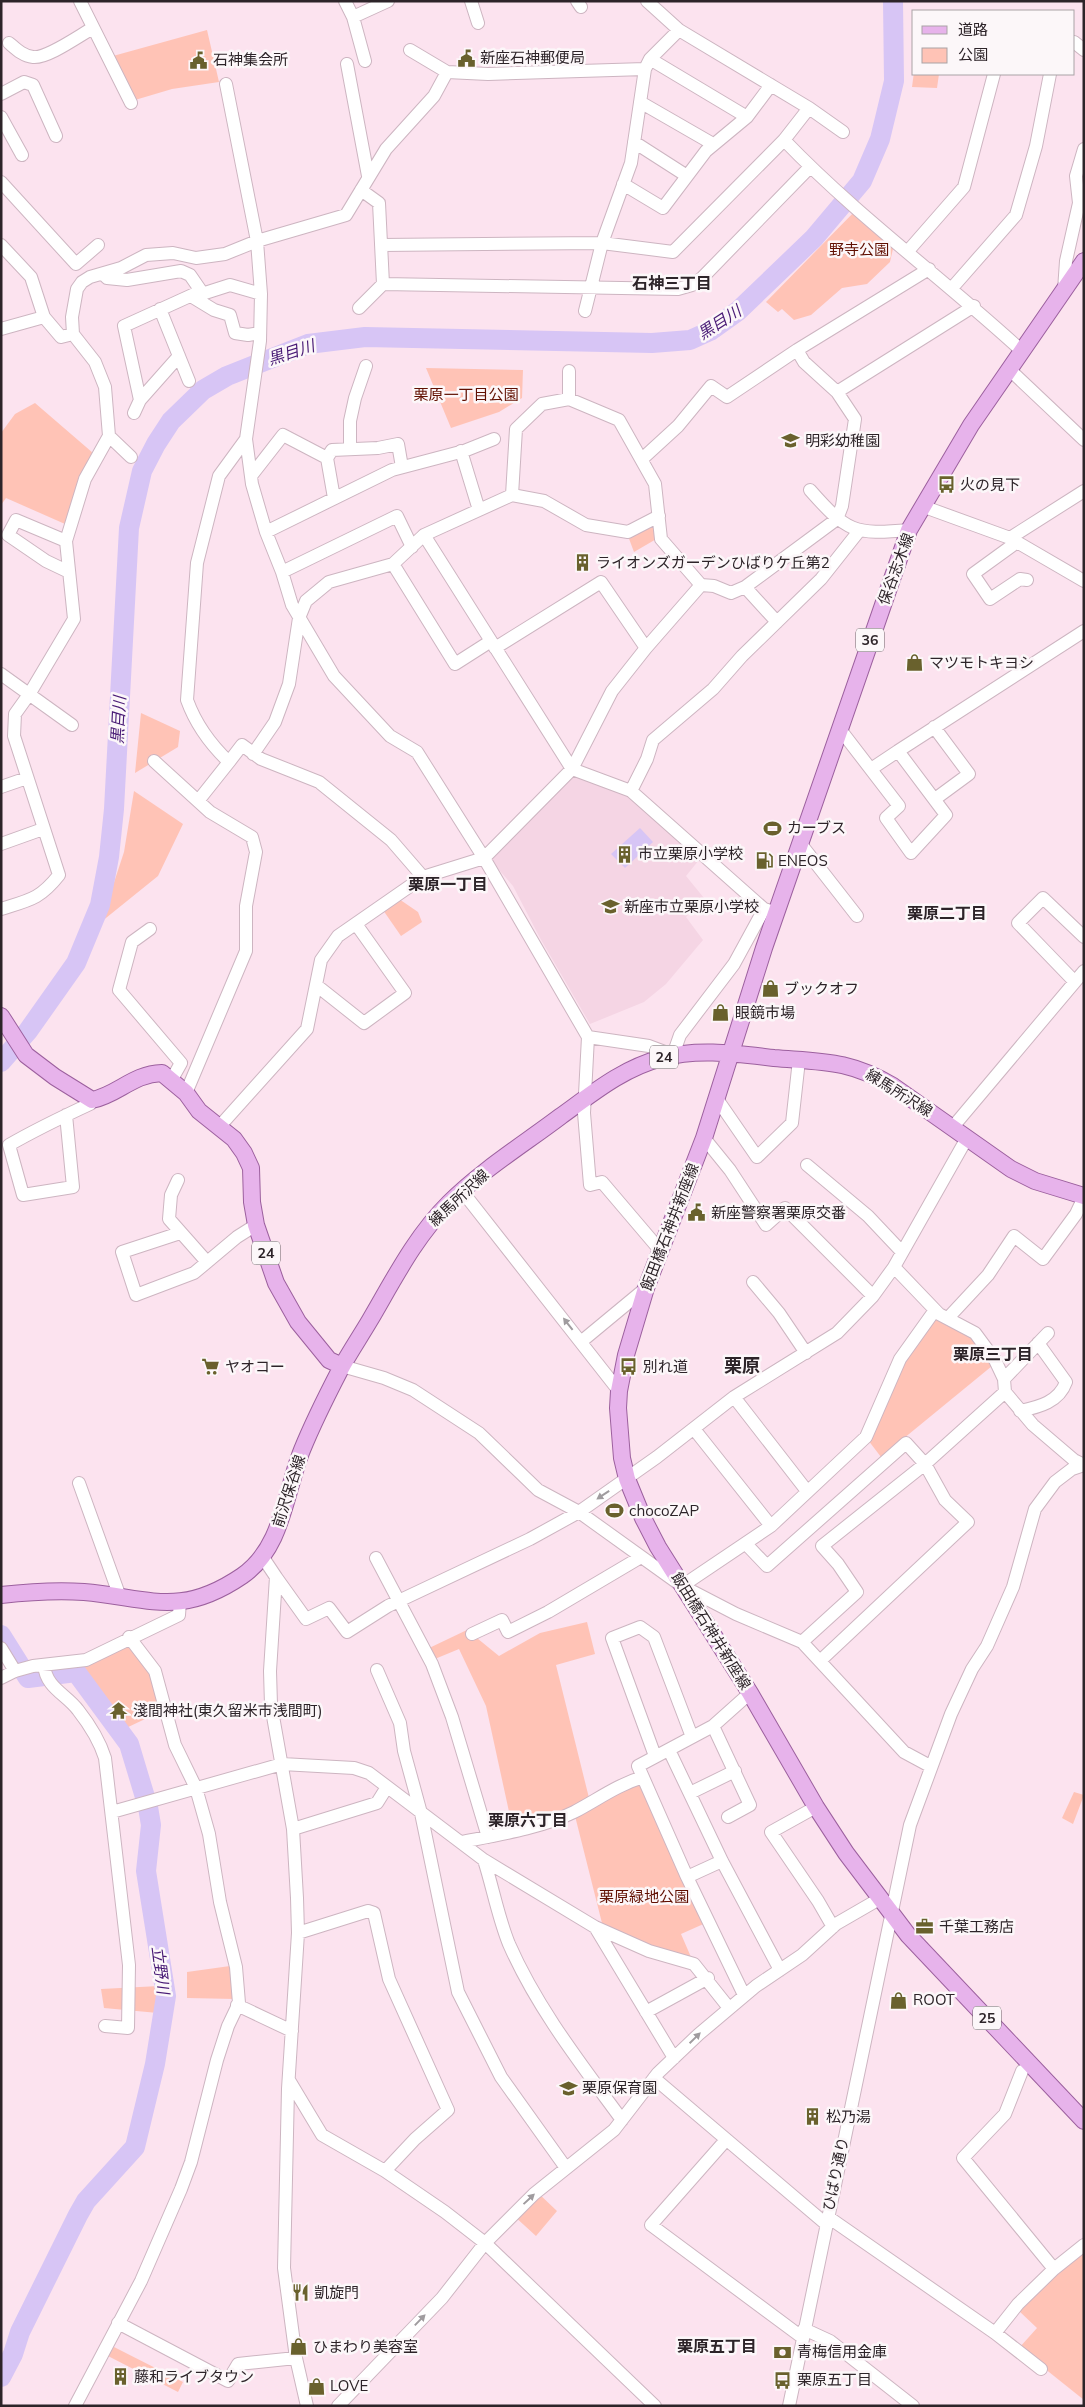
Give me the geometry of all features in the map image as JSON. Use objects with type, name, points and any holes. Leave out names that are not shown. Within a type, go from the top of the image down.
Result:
[{"type":"main road","name":"保谷志木線","points":[[731,1055],[770,911],[800,843],[909,530],[971,425],[1084,261]]},
{"type":"main road","points":[[4,1022],[26,1055],[55,1077],[92,1100],[101,1098],[147,1073],[162,1073],[172,1079]]},
{"type":"main road","name":"練馬所沢線","points":[[342,1366],[419,1237],[462,1191],[585,1098],[620,1074],[674,1055],[693,1053],[841,1063],[873,1074],[1011,1168],[1035,1181],[1084,1196]]},
{"type":"main road","name":"飯田橋石神井新座線","points":[[731,1055],[704,1138],[646,1288],[626,1355],[619,1391],[619,1436],[627,1479],[651,1532],[682,1586],[750,1693],[816,1808],[846,1853],[908,1935],[1084,2121]]},
{"type":"main road","name":"24","points":[[172,1079],[200,1111],[234,1139],[251,1168],[252,1202],[256,1225],[276,1283],[298,1322],[329,1360],[342,1366]]},
{"type":"main road","name":"前沢保谷線","points":[[1,1595],[57,1591],[120,1597],[146,1602],[180,1602],[194,1600],[244,1574],[262,1556],[279,1528],[301,1452],[342,1366]]},
{"type":"street","points":[[80,1],[131,104]]},
{"type":"street","points":[[345,1],[353,17],[365,62]]},
{"type":"street","points":[[353,17],[388,1]]},
{"type":"street","points":[[471,1],[478,23]]},
{"type":"street","points":[[647,1],[679,30],[809,108],[844,132]]},
{"type":"street","points":[[9,42],[21,52],[33,57],[43,56],[93,28]]},
{"type":"street","points":[[585,311],[602,243],[631,163],[648,64],[679,30]]},
{"type":"street","points":[[410,50],[447,72],[488,74],[648,64],[747,117]]},
{"type":"street","points":[[347,64],[368,176]]},
{"type":"street","points":[[1,909],[35,898],[46,890],[59,875],[14,736],[15,714],[30,693],[74,618],[66,541],[85,479],[109,436],[105,387],[95,362],[74,334],[72,317],[77,289],[82,282],[121,268],[146,255],[173,253],[196,258],[225,254],[257,241],[346,214],[386,149],[434,96],[447,72]]},
{"type":"street","points":[[908,251],[964,187],[994,75]]},
{"type":"street","points":[[952,288],[1016,215],[1036,146],[1050,75]]},
{"type":"street","points":[[1,94],[24,82],[33,86],[56,136]]},
{"type":"street","points":[[226,84],[257,241],[262,294],[260,337],[246,439],[252,484],[266,532],[298,618],[334,676],[390,736],[418,752],[484,858],[588,1037],[584,1113],[590,1185],[602,1182],[660,1249]]},
{"type":"street","points":[[623,184],[663,208],[706,151],[747,117],[771,85]]},
{"type":"street","points":[[640,102],[713,144]]},
{"type":"street","points":[[381,245],[602,243],[673,252],[784,140],[809,108]]},
{"type":"street","points":[[1,117],[22,155]]},
{"type":"street","points":[[784,140],[824,180],[974,306],[1023,352]]},
{"type":"street","points":[[634,142],[687,176]]},
{"type":"street","points":[[1064,290],[1066,261],[1079,203],[1076,176],[1084,149]]},
{"type":"street","points":[[359,308],[383,284],[678,289],[692,285],[702,278],[810,167]]},
{"type":"street","points":[[1,182],[76,264],[98,245]]},
{"type":"street","points":[[361,190],[379,204],[383,284]]},
{"type":"street","points":[[1,245],[31,277],[44,317],[61,337],[74,334]]},
{"type":"street","points":[[642,459],[678,426],[710,386],[727,396],[797,350],[929,269]]},
{"type":"street","points":[[103,274],[107,278],[127,280],[181,271],[190,275],[196,294],[214,310],[230,315],[236,332],[260,337]]},
{"type":"street","points":[[140,400],[124,326],[196,294],[230,286],[262,294]]},
{"type":"street","points":[[837,392],[974,306]]},
{"type":"street","points":[[160,309],[189,381]]},
{"type":"street","points":[[1,329],[44,317]]},
{"type":"street","points":[[512,495],[516,429],[542,404],[569,399],[619,420],[655,484],[661,539],[701,585],[714,586],[731,593],[745,587],[837,519],[842,506],[855,418],[837,392],[804,362],[797,350]]},
{"type":"street","points":[[134,413],[140,400],[179,356]]},
{"type":"street","points":[[350,449],[350,421],[354,398],[366,366]]},
{"type":"street","points":[[1010,370],[1084,440]]},
{"type":"street","points":[[569,371],[569,399]]},
{"type":"street","points":[[252,476],[283,435],[327,458]]},
{"type":"street","points":[[109,436],[131,457]]},
{"type":"street","points":[[229,762],[212,746],[193,717],[187,700],[197,563],[219,476],[246,439]]},
{"type":"street","points":[[266,532],[402,467],[461,451],[494,439]]},
{"type":"street","points":[[334,498],[327,458],[332,450],[398,444],[402,467]]},
{"type":"street","points":[[461,451],[479,510]]},
{"type":"street","points":[[810,490],[837,519],[859,531],[874,533],[909,530]]},
{"type":"street","points":[[1027,580],[1020,579],[990,599],[973,574],[1014,540],[1084,491]]},
{"type":"street","points":[[253,754],[275,722],[289,684],[298,618],[306,601],[329,582],[393,564],[424,535],[512,495],[544,501],[586,525],[628,532],[658,516]]},
{"type":"street","points":[[922,506],[1014,540],[1084,581]]},
{"type":"street","points":[[282,572],[397,516],[412,547]]},
{"type":"street","points":[[66,541],[16,520],[8,535],[46,561],[69,572]]},
{"type":"street","points":[[631,791],[647,759],[652,740],[713,689],[742,656],[821,579],[859,531]]},
{"type":"street","points":[[424,535],[572,769],[631,791],[770,911],[734,964],[680,1035],[674,1055],[649,1046],[588,1037]]},
{"type":"street","points":[[393,564],[455,664],[493,645],[601,582],[646,648]]},
{"type":"street","points":[[219,1127],[307,1029],[321,960],[338,936],[423,877],[484,858],[572,769],[612,692],[646,648],[701,585]]},
{"type":"street","points":[[745,587],[778,622]]},
{"type":"street","points":[[871,769],[1084,631]]},
{"type":"street","points":[[1,674],[72,725]]},
{"type":"street","points":[[934,727],[969,774],[935,799]]},
{"type":"street","points":[[839,728],[899,806],[886,818],[911,853],[946,814],[898,751]]},
{"type":"street","points":[[1,740],[14,736]]},
{"type":"street","points":[[198,801],[242,745],[261,759],[319,782],[391,840],[423,877]]},
{"type":"street","points":[[154,761],[210,812],[252,837],[256,852],[246,906],[246,951],[186,1094]]},
{"type":"street","points":[[1,787],[27,778]]},
{"type":"street","points":[[1,844],[43,828]]},
{"type":"street","points":[[800,843],[857,916]]},
{"type":"street","points":[[952,1128],[1081,976],[1018,923],[1043,898],[1084,937]]},
{"type":"street","points":[[316,985],[364,1023],[405,993],[356,924]]},
{"type":"street","points":[[150,929],[132,942],[119,990],[181,1063],[172,1079]]},
{"type":"street","points":[[717,1099],[757,1157],[792,1123],[799,1060]]},
{"type":"street","points":[[66,1115],[73,1187],[23,1195],[9,1144],[66,1115],[90,1104],[92,1100]]},
{"type":"street","points":[[704,1138],[730,1170],[766,1225],[785,1208],[873,1296]]},
{"type":"street","points":[[262,1556],[306,1619],[329,1608],[347,1632],[399,1600],[530,1539],[579,1512],[694,1429],[734,1396],[838,1332],[873,1296],[894,1267],[967,1138]]},
{"type":"street","points":[[807,1165],[868,1216],[902,1252]]},
{"type":"street","points":[[178,1180],[171,1195],[169,1219],[207,1262]]},
{"type":"street","points":[[462,1191],[582,1341],[619,1391]]},
{"type":"street","points":[[948,1318],[988,1275],[1014,1236],[1043,1259],[1076,1214],[1084,1196]]},
{"type":"street","points":[[180,1233],[122,1252],[136,1295],[194,1273],[236,1237],[256,1225]]},
{"type":"street","points":[[894,1267],[935,1310],[975,1333],[995,1360],[1004,1386],[1020,1411],[1074,1460],[1084,1465]]},
{"type":"street","points":[[753,1282],[779,1313],[806,1353]]},
{"type":"street","points":[[582,1341],[646,1288]]},
{"type":"street","points":[[682,1586],[771,1526],[866,1437],[900,1359],[935,1310]]},
{"type":"street","points":[[802,1642],[856,1592],[838,1564],[822,1546],[925,1464],[1004,1386],[1048,1333]]},
{"type":"street","points":[[1020,1411],[1044,1406],[1063,1390],[1066,1382],[1038,1343]]},
{"type":"street","points":[[342,1366],[384,1378],[413,1390],[479,1433],[538,1490],[579,1512],[682,1586],[736,1614],[802,1642],[821,1660],[904,1752],[930,1766]]},
{"type":"street","points":[[734,1396],[807,1491]]},
{"type":"street","points":[[694,1429],[771,1526]]},
{"type":"street","points":[[746,1544],[767,1566],[906,1443],[925,1464],[945,1500],[968,1522],[821,1660]]},
{"type":"street","name":"ひばり通り","points":[[789,2406],[910,1825],[930,1766],[963,1687],[987,1646],[1007,1603],[1035,1508],[1055,1482],[1072,1469],[1084,1465]]},
{"type":"street","points":[[79,1483],[120,1597]]},
{"type":"street","points":[[472,1634],[502,1620],[508,1632],[548,1612],[641,1557]]},
{"type":"street","points":[[376,1558],[432,1664],[452,1717],[488,1837]]},
{"type":"street","points":[[276,1577],[270,1680],[271,1705],[293,1829],[298,1933],[289,2080],[284,2268],[296,2358],[308,2406]]},
{"type":"street","points":[[1,1678],[17,1671],[43,1672],[86,1660],[129,1637],[179,1615],[180,1602]]},
{"type":"street","points":[[655,1756],[612,1638],[640,1627],[654,1637],[692,1737]]},
{"type":"street","points":[[75,2406],[141,2281],[191,2162],[217,2060],[238,2005],[236,1967],[220,1902],[209,1834],[196,1788],[174,1745],[155,1671],[129,1637]]},
{"type":"street","points":[[1,1648],[17,1671]]},
{"type":"street","points":[[378,1670],[400,1723],[404,1751],[421,1813],[458,1992],[501,2077],[566,2168]]},
{"type":"street","points":[[43,1672],[78,1709],[102,1748],[112,1812],[129,1965],[130,2013],[128,2028],[104,2026]]},
{"type":"street","points":[[744,1995],[687,1877],[638,1766],[714,1726],[750,1693]]},
{"type":"street","points":[[714,1726],[750,1805],[728,1816]]},
{"type":"street","points":[[669,1750],[722,1861],[780,1970]]},
{"type":"street","points":[[112,1812],[282,1764],[354,1768],[369,1773],[484,1860],[595,1926],[649,1951],[694,1964],[708,1978],[729,2008]]},
{"type":"street","points":[[690,1793],[735,1771]]},
{"type":"street","points":[[461,1842],[488,1837],[566,1815],[623,1784],[643,1777]]},
{"type":"street","points":[[293,1829],[377,1803],[387,1787]]},
{"type":"street","points":[[816,1808],[771,1832],[818,1901],[833,1927]]},
{"type":"street","points":[[484,1860],[497,1910],[510,1944],[533,1990],[572,2053],[622,2120]]},
{"type":"street","points":[[687,1877],[722,1861]]},
{"type":"street","points":[[338,2406],[442,2298],[485,2243],[531,2197],[582,2157],[622,2120],[654,2078],[674,2058],[744,1995],[802,1955],[833,1927],[881,1898]]},
{"type":"street","points":[[298,1933],[368,1911],[374,1913],[389,1979],[448,2110],[415,2139],[385,2171]]},
{"type":"street","points":[[595,1926],[674,2058]]},
{"type":"street","points":[[646,2012],[708,1978]]},
{"type":"street","points":[[238,2005],[292,2031]]},
{"type":"street","points":[[1022,2071],[1005,2114],[962,2158],[1054,2269]]},
{"type":"street","points":[[654,2078],[725,2141],[827,2221],[995,2333],[1041,2369]]},
{"type":"street","points":[[289,2080],[322,2135],[385,2171],[445,2212],[485,2243],[655,2406]]},
{"type":"street","points":[[725,2141],[651,2225],[804,2333],[830,2341],[913,2406]]},
{"type":"street","points":[[995,2333],[1018,2304],[1054,2269],[1084,2245]]},
{"type":"street","points":[[118,2323],[228,2381],[238,2364],[296,2358]]},
{"type":"shaded area","name":"新座市立栗原小学校","points":[[572,774],[626,794],[699,860],[686,876],[704,898],[686,917],[703,940],[666,984],[644,1002],[590,1024],[540,938],[513,886],[488,857]]},
{"type":"shaded area","points":[[640,828],[653,842],[625,868],[611,854]]},
{"type":"green space","points":[[207,30],[219,82],[172,89],[135,100],[113,56]]},
{"type":"green space","points":[[914,75],[939,75],[937,88],[912,87]]},
{"type":"green space","name":"野寺公園","points":[[857,209],[895,240],[890,262],[867,284],[842,288],[811,315],[794,320],[782,309],[778,312],[766,302]]},
{"type":"green space","name":"栗原一丁目公園","points":[[426,368],[523,370],[522,398],[499,412],[451,428]]},
{"type":"green space","points":[[35,403],[93,453],[79,477],[65,524],[6,498],[1,505],[1,433],[15,414]]},
{"type":"green space","points":[[652,523],[658,538],[634,552],[628,536]]},
{"type":"green space","points":[[141,713],[180,731],[178,747],[135,773]]},
{"type":"green space","points":[[134,791],[183,824],[158,876],[101,922],[124,852]]},
{"type":"green space","points":[[399,899],[418,912],[422,922],[401,936],[383,910]]},
{"type":"green space","points":[[935,1313],[971,1335],[992,1366],[881,1457],[868,1440],[902,1360]]},
{"type":"green space","name":"栗原緑地公園","points":[[587,1622],[595,1654],[556,1665],[590,1802],[643,1777],[708,1922],[681,1934],[694,1964],[604,1931],[574,1812],[513,1830],[486,1706],[459,1649],[430,1661],[425,1650],[469,1629],[472,1634],[499,1656],[540,1633]]},
{"type":"green space","points":[[125,1644],[132,1646],[149,1674],[162,1711],[124,1729],[75,1665]]},
{"type":"green space","points":[[1074,1792],[1084,1795],[1073,1824],[1062,1818]]},
{"type":"green space","points":[[230,1966],[235,1999],[187,1998],[187,1972]]},
{"type":"green space","points":[[159,1986],[158,2013],[104,2008],[101,1989]]},
{"type":"green space","points":[[537,2192],[557,2211],[536,2236],[513,2215]]},
{"type":"green space","points":[[1084,2247],[1084,2400],[1019,2348],[1037,2328],[1018,2310]]},
{"type":"green space","points":[[114,2347],[183,2382],[178,2392],[108,2356]]},
{"type":"waterway","name":"黒目川","points":[[1,1062],[28,1031],[76,963],[100,905],[109,857],[114,809],[129,528],[142,471],[171,421],[203,390],[227,376],[308,344],[365,337],[652,343],[690,340],[710,331],[738,311],[814,238],[862,181],[880,139],[894,81],[893,1]]},
{"type":"waterway","name":"立野川","points":[[1,1635],[28,1678],[76,1672],[129,1744],[148,1807],[151,1825],[146,1871],[166,1996],[155,2064],[135,2147],[86,2201],[20,2332],[13,2354],[1,2377]]},
{"type":"place","name":"新座石神郵便局","points":[[466,58]]},
{"type":"place","name":"石神集会所","points":[[199,60]]},
{"type":"place","name":"明彩幼稚園","points":[[791,441]]},
{"type":"place","name":"火の見下","points":[[946,485]]},
{"type":"place","name":"ライオンズガーデンひばりケ丘第2","points":[[582,563]]},
{"type":"place","name":"マツモトキヨシ","points":[[915,663]]},
{"type":"place","name":"カーブス","points":[[773,828]]},
{"type":"place","name":"市立栗原小学校","points":[[624,854]]},
{"type":"place","name":"ENEOS","points":[[764,861]]},
{"type":"place","name":"新座市立栗原小学校","points":[[610,907]]},
{"type":"place","name":"ブックオフ","points":[[770,989]]},
{"type":"place","name":"眼鏡市場","points":[[721,1013]]},
{"type":"place","name":"新座警察署栗原交番","points":[[697,1213]]},
{"type":"place","name":"ヤオコー","points":[[211,1367]]},
{"type":"place","name":"別れ道","points":[[629,1367]]},
{"type":"place","name":"chocoZAP","points":[[615,1511]]},
{"type":"place","name":"淺間神社(東久留米市浅間町)","points":[[119,1711]]},
{"type":"place","name":"千葉工務店","points":[[925,1927]]},
{"type":"place","name":"ROOT","points":[[899,2000]]},
{"type":"place","name":"栗原保育園","points":[[568,2088]]},
{"type":"place","name":"松乃湯","points":[[812,2117]]},
{"type":"place","name":"凱旋門","points":[[300,2293]]},
{"type":"place","name":"ひまわり美容室","points":[[299,2347]]},
{"type":"place","name":"青梅信用金庫","points":[[783,2352]]},
{"type":"place","name":"藤和ライブタウン","points":[[120,2377]]},
{"type":"place","name":"栗原五丁目","points":[[783,2380]]},
{"type":"place","name":"LOVE","points":[[316,2386]]},
{"type":"district","name":"石神三丁目","points":[[672,283]]},
{"type":"district","name":"栗原一丁目","points":[[448,884]]},
{"type":"district","name":"栗原二丁目","points":[[947,913]]},
{"type":"district","name":"栗原三丁目","points":[[993,1354]]},
{"type":"district","name":"栗原","points":[[742,1366]]},
{"type":"district","name":"栗原六丁目","points":[[528,1820]]},
{"type":"district","name":"栗原五丁目","points":[[717,2346]]}]
